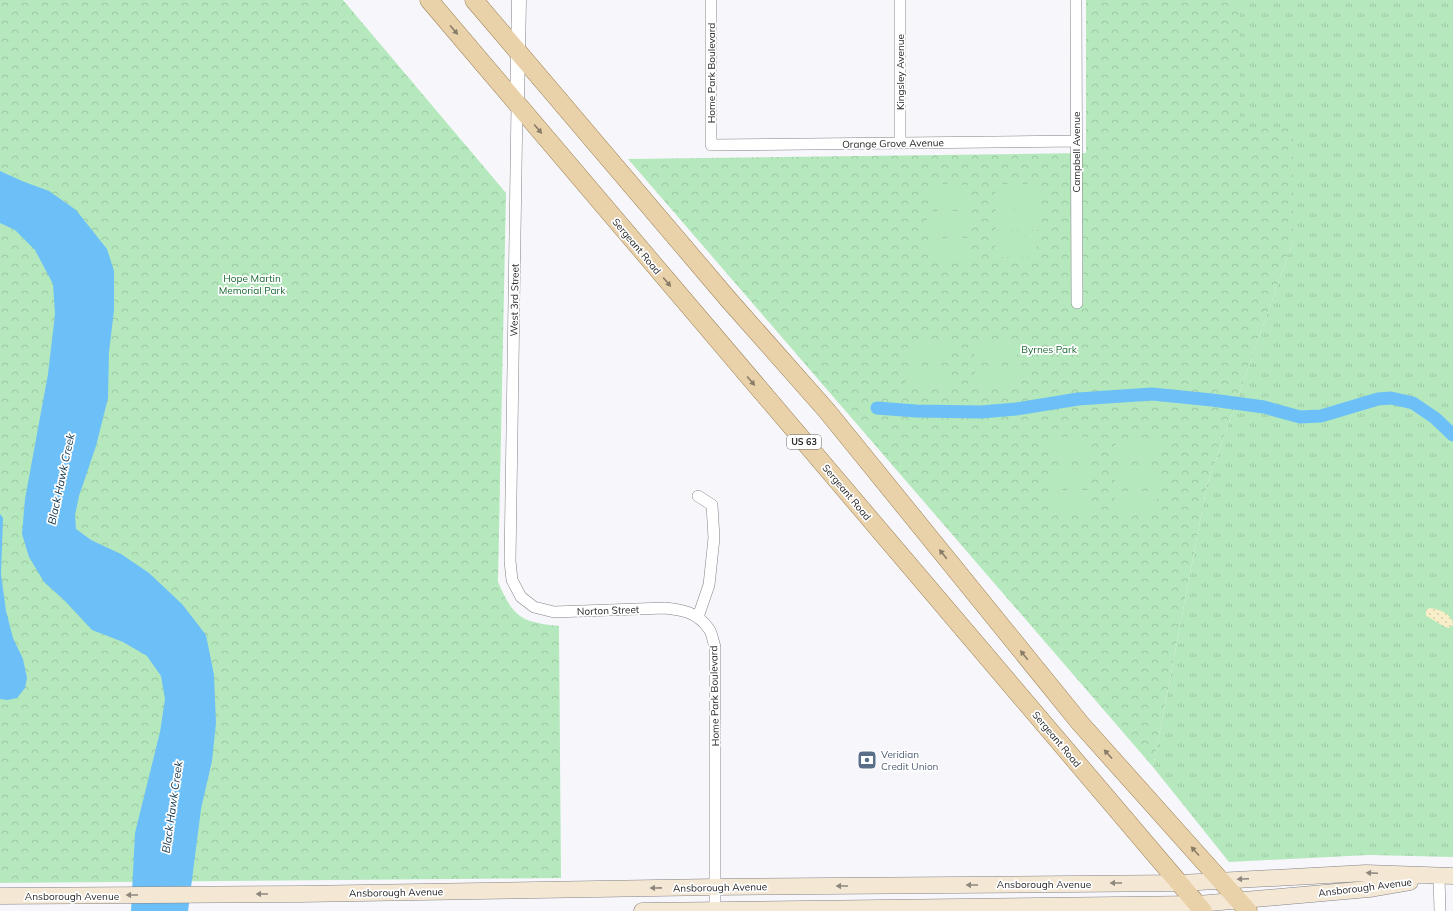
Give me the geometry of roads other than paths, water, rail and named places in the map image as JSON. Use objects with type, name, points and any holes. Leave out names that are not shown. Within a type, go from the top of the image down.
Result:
[{"type":"main road","name":"Sergeant Road","points":[[429,0],[1200,907]]},
{"type":"main road","points":[[474,0],[728,299],[827,411],[1080,723],[1243,906]]},
{"type":"main road","name":"Ansborough Avenue","points":[[0,896],[301,894],[715,887],[1180,883],[1366,873],[1446,877]]},
{"type":"main road","name":"Ansborough Avenue","points":[[642,911],[1243,906],[1446,877]]},
{"type":"street","name":"West 3rd Street","points":[[519,0],[510,561],[512,580],[521,597]]},
{"type":"street","name":"Home Park Boulevard","points":[[711,0],[711,145]]},
{"type":"street","name":"Kingsley Avenue","points":[[900,0],[900,143]]},
{"type":"street","name":"Campbell Avenue","points":[[1076,0],[1077,303]]},
{"type":"street","name":"Orange Grove Avenue","points":[[711,145],[1076,141]]},
{"type":"street","points":[[698,496],[712,505],[714,538],[709,584],[698,617]]},
{"type":"street","name":"Norton Street","points":[[521,597],[534,607],[554,612],[665,608],[683,610],[698,617]]},
{"type":"street","name":"Home Park Boulevard","points":[[698,617],[709,630],[715,647],[715,887]]},
{"type":"street","points":[[1440,911],[1446,877]]},
{"type":"street","points":[[715,887],[715,910]]},
{"type":"water","name":"Black Hawk Creek","points":[[0,171],[49,191],[76,210],[107,249],[114,271],[114,310],[109,352],[108,398],[96,446],[79,496],[75,515],[76,529],[91,540],[121,554],[149,573],[182,604],[206,635],[214,675],[216,723],[212,761],[201,809],[188,911],[131,911],[135,833],[160,732],[165,699],[161,676],[147,656],[123,642],[92,630],[65,601],[44,582],[29,557],[22,534],[25,499],[48,374],[55,314],[53,284],[35,250],[15,230],[0,223]]},
{"type":"water","points":[[0,514],[3,518],[1,574],[6,611],[13,638],[23,659],[27,678],[25,688],[17,698],[7,700],[0,699]]},
{"type":"waterway","points":[[877,408],[916,411],[981,412],[1016,409],[1078,399],[1152,394],[1264,407],[1300,417],[1321,416],[1378,399],[1391,398],[1413,403],[1435,418],[1453,435]]},
{"type":"place","name":"Veridian Credit Union","points":[[867,760]]},
{"type":"park label","name":"Hope Martin Memorial Park","points":[[252,284]]},
{"type":"park label","name":"Byrnes Park","points":[[1049,349]]}]
